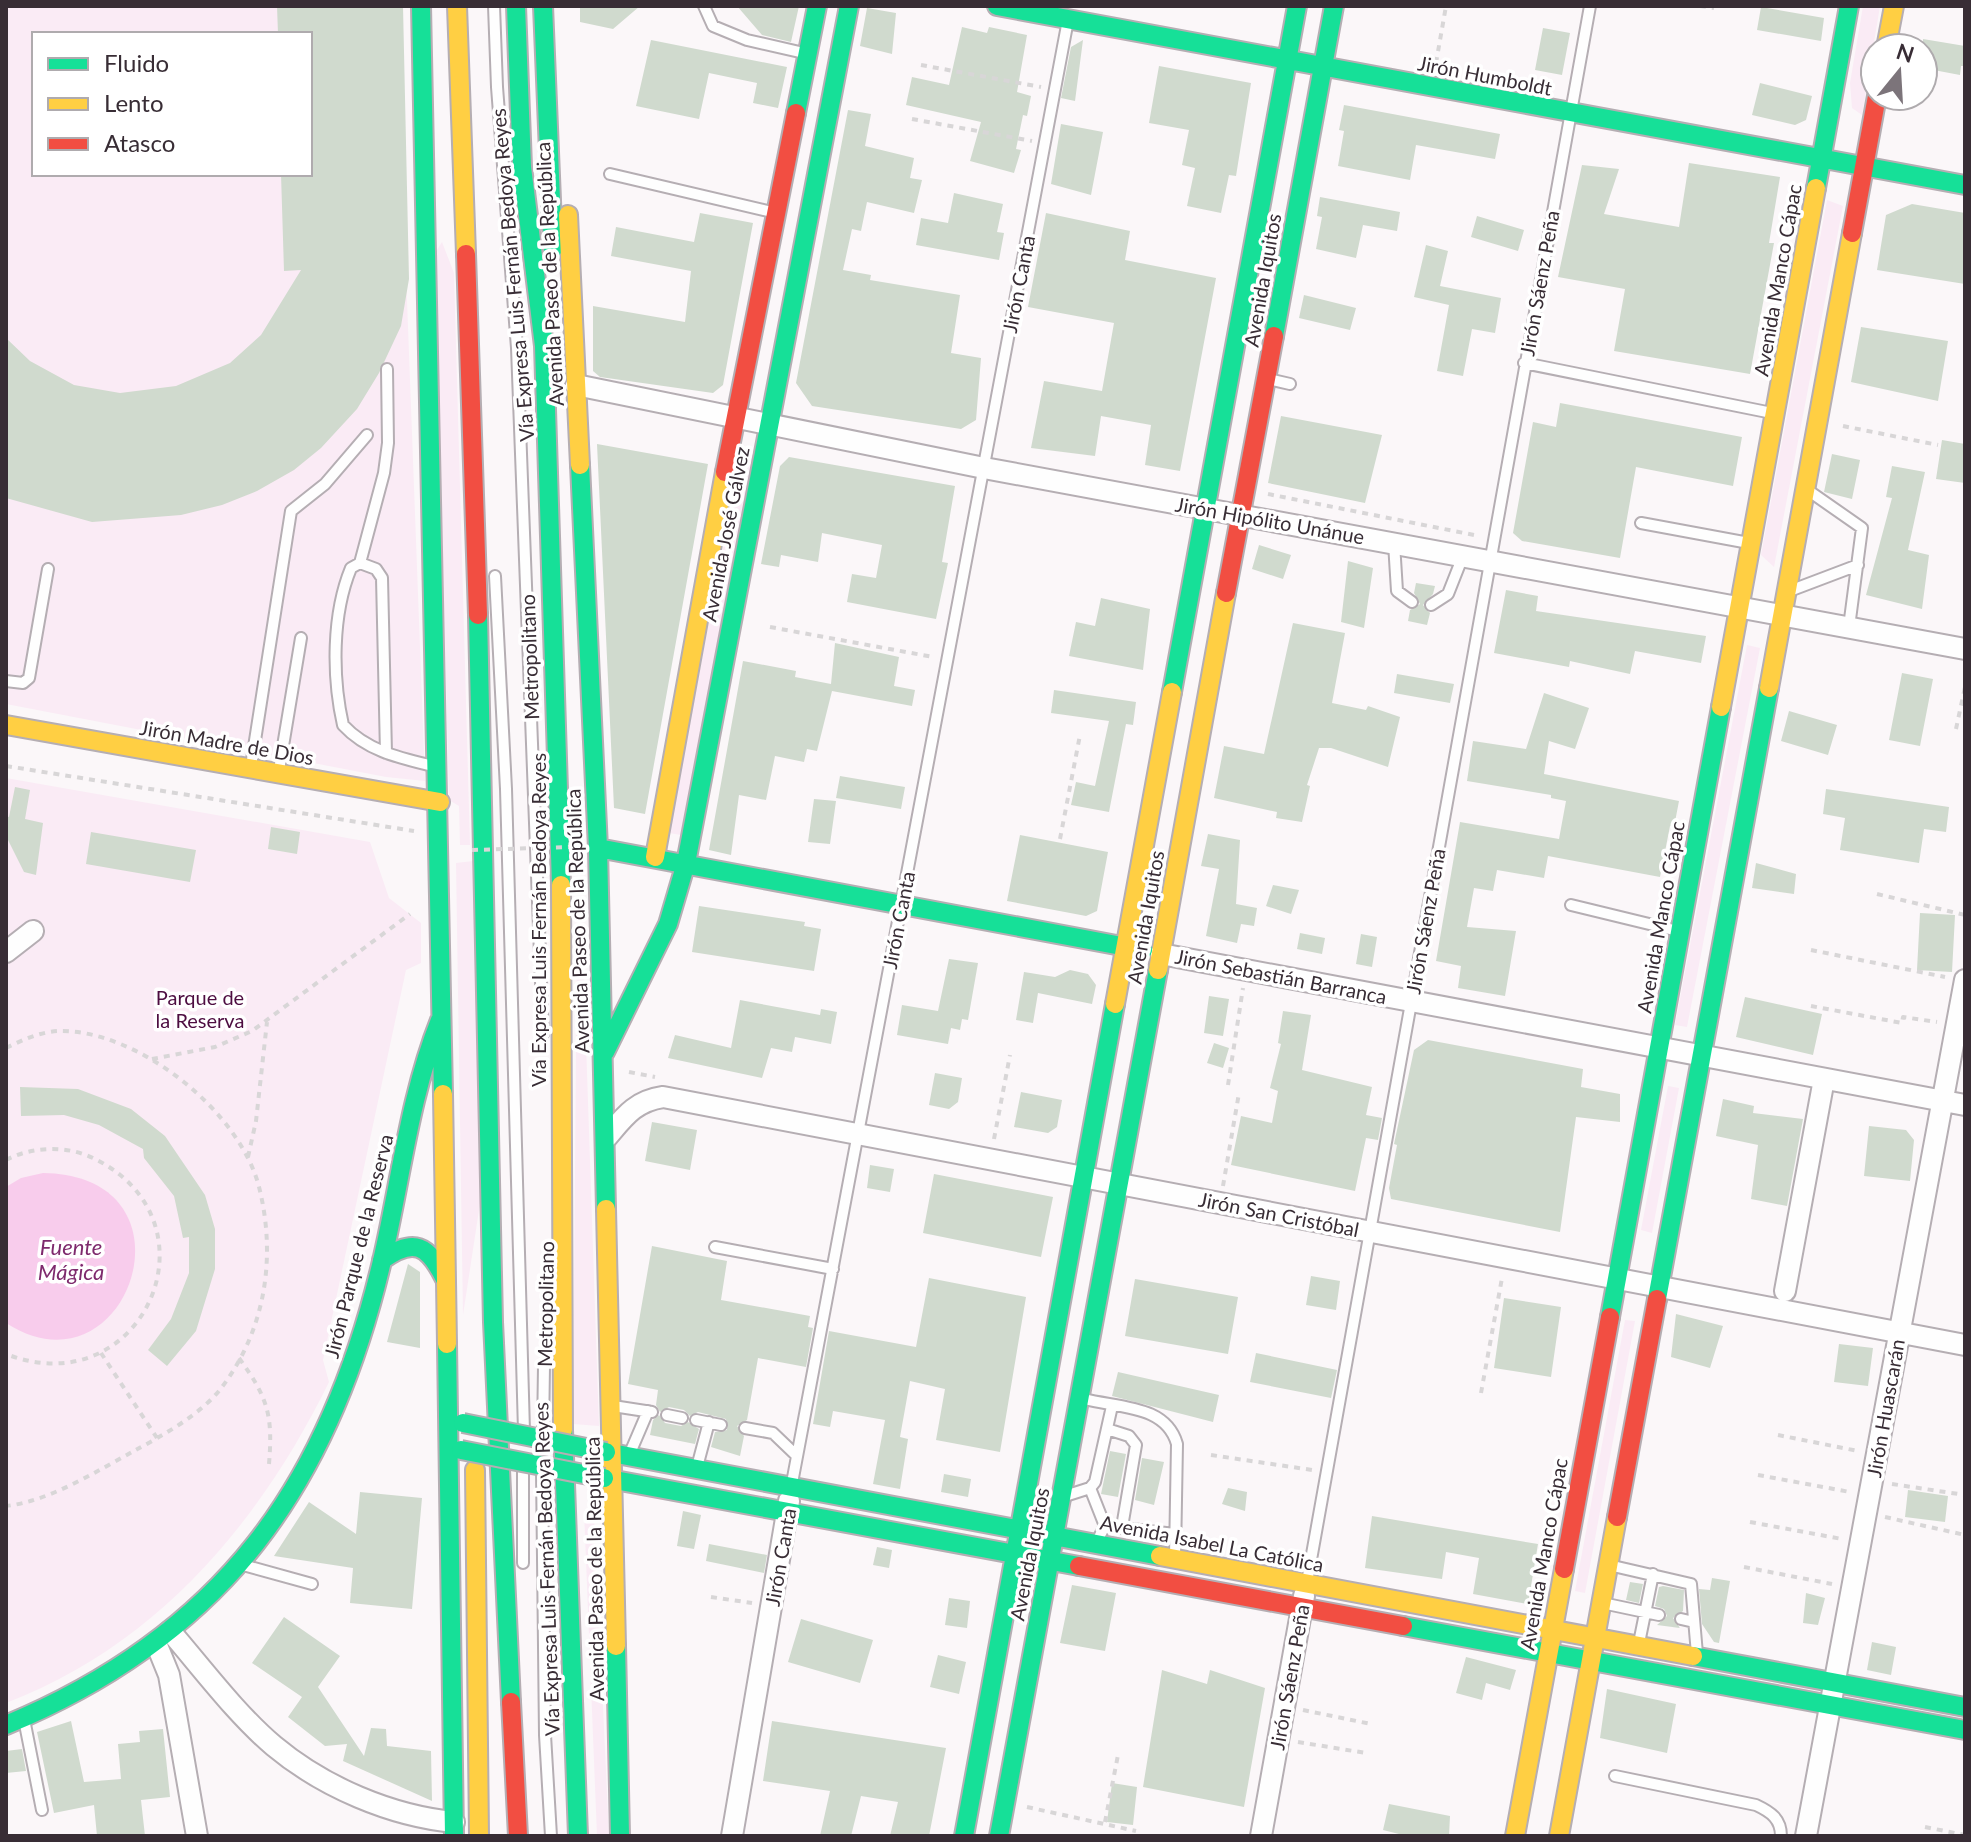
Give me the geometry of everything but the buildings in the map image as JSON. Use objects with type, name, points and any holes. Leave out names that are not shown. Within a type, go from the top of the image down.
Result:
[{"type":"main road","points":[[421,6],[445,1011],[445,1279],[463,1418],[479,1836]]},
{"type":"main road","points":[[436,6],[447,182],[465,224]]},
{"type":"main road","name":"Vía Expresa Luis Fernán Bedoya Reyes","points":[[457,6],[475,467],[493,1322],[518,1836]]},
{"type":"main road","name":"Vía Expresa Luis Fernán Bedoya Reyes","points":[[516,6],[522,167],[544,346],[561,847],[563,1508],[578,1836]]},
{"type":"main road","points":[[543,6],[555,297],[544,346]]},
{"type":"main road","name":"Avenida Paseo de la República","points":[[558,6],[598,848],[616,1454],[609,1479],[620,1836]]},
{"type":"main road","name":"Avenida José Gálvez","points":[[655,857],[735,417],[817,6]]},
{"type":"main road","name":"Avenida José Gálvez","points":[[603,1057],[668,924],[686,863],[849,6]]},
{"type":"main road","name":"Jirón Humboldt","points":[[997,6],[1069,13],[1289,61],[1965,185]]},
{"type":"main road","name":"Avenida Iquitos","points":[[964,1836],[1017,1529],[1297,6]]},
{"type":"main road","name":"Avenida Iquitos","points":[[999,1836],[1334,6]]},
{"type":"main road","name":"Avenida Manco Cápac","points":[[1515,1836],[1849,6]]},
{"type":"main road","points":[[1889,32],[1894,6]]},
{"type":"main road","points":[[1559,1836],[1874,112]]},
{"type":"main road","name":"Jirón Madre de Dios","points":[[6,725],[440,802]]},
{"type":"main road","name":"Jirón Sebastián Barranca","points":[[598,848],[1161,954]]},
{"type":"main road","name":"Jirón Parque de la Reserva","points":[[6,1725],[74,1693],[163,1637],[237,1563],[284,1504],[328,1430],[351,1370],[382,1260],[424,1055],[445,1011]]},
{"type":"main road","points":[[382,1260],[402,1246],[421,1248],[434,1258],[445,1279]]},
{"type":"main road","points":[[478,1379],[493,1322]]},
{"type":"main road","points":[[454,1829],[456,1449],[463,1418]]},
{"type":"main road","name":"Avenida Isabel La Católica","points":[[463,1418],[616,1454],[792,1484],[1017,1529],[1054,1535],[1101,1534],[1175,1558],[1965,1707]]},
{"type":"main road","points":[[456,1449],[1049,1562],[1302,1605],[1547,1654],[1965,1730]]},
{"type":"street","name":"Jirón Hipólito Unánue","points":[[576,385],[984,468],[1965,649]]},
{"type":"street","points":[[6,952],[33,931]]},
{"type":"street","name":"Jirón Sebastián Barranca","points":[[1161,954],[1965,1105]]},
{"type":"street","name":"Jirón Huascarán","points":[[1806,1836],[1965,980]]},
{"type":"street","points":[[1785,1291],[1824,1079]]},
{"type":"street","name":"Jirón San Cristóbal","points":[[607,1137],[633,1107],[646,1099],[663,1097],[1965,1345]]},
{"type":"street","name":"Jirón Canta","points":[[732,1836],[792,1484]]},
{"type":"street","name":"Jirón Sáenz Peña","points":[[1261,1836],[1306,1584]]},
{"type":"street","points":[[163,1637],[274,1746],[326,1779],[389,1810],[454,1829]]},
{"type":"street","points":[[163,1637],[197,1836]]},
{"type":"lane","name":"Metropolitano","points":[[494,6],[518,377],[543,1051]]},
{"type":"lane","points":[[704,6],[713,26],[747,40],[807,53]]},
{"type":"lane","name":"Jirón Sáenz Peña","points":[[1306,1584],[1488,560],[1507,426],[1524,363],[1590,6]]},
{"type":"lane","name":"Jirón Canta","points":[[792,1484],[1069,13]]},
{"type":"lane","points":[[610,174],[775,213]]},
{"type":"lane","points":[[1524,363],[1774,414]]},
{"type":"lane","points":[[387,369],[388,443],[384,473],[360,563],[351,568],[339,608],[338,703],[343,725],[353,736],[386,753],[439,767]]},
{"type":"lane","points":[[1266,379],[1290,384]]},
{"type":"lane","points":[[250,768],[291,511],[325,484],[367,435]]},
{"type":"lane","points":[[1805,489],[1859,523],[1863,532],[1849,627]]},
{"type":"lane","points":[[1641,523],[1751,543]]},
{"type":"lane","points":[[1394,543],[1397,591],[1412,602]]},
{"type":"lane","name":"Metropolitano","points":[[494,556],[507,805],[523,1324],[523,1572]]},
{"type":"lane","points":[[1431,605],[1448,594],[1463,556]]},
{"type":"lane","points":[[360,563],[376,569],[382,578],[386,753]]},
{"type":"lane","points":[[1786,592],[1858,565]]},
{"type":"lane","points":[[6,681],[23,683],[29,678],[48,569]]},
{"type":"lane","points":[[278,773],[301,638]]},
{"type":"lane","points":[[1571,905],[1680,931]]},
{"type":"lane","points":[[715,1247],[833,1269]]},
{"type":"lane","name":"Metropolitano","points":[[544,1346],[541,1546],[551,1836]]},
{"type":"lane","points":[[1080,1399],[1159,1416],[1172,1427],[1177,1444],[1175,1558]]},
{"type":"lane","points":[[613,1406],[651,1412],[616,1454]]},
{"type":"lane","points":[[1112,1406],[1101,1461],[1090,1488],[1101,1534],[1122,1527],[1175,1534]]},
{"type":"lane","points":[[667,1415],[682,1418]]},
{"type":"lane","points":[[696,1420],[721,1425]]},
{"type":"lane","points":[[697,1467],[709,1422]]},
{"type":"lane","points":[[745,1428],[773,1433],[797,1456]]},
{"type":"lane","points":[[1107,1429],[1129,1436],[1136,1445],[1122,1527]]},
{"type":"lane","points":[[1063,1497],[1090,1488]]},
{"type":"lane","points":[[237,1563],[312,1584]]},
{"type":"lane","points":[[1607,1564],[1691,1584],[1695,1588],[1697,1656]]},
{"type":"lane","points":[[1638,1646],[1653,1574]]},
{"type":"lane","points":[[1601,1603],[1659,1615]]},
{"type":"lane","points":[[1681,1619],[1694,1622]]},
{"type":"lane","points":[[24,1717],[42,1810]]},
{"type":"lane","points":[[1615,1776],[1756,1805],[1771,1813],[1781,1825],[1781,1836]]},
{"type":"path","points":[[1432,87],[1446,6]]},
{"type":"path","points":[[1700,6],[1714,8]]},
{"type":"path","points":[[921,65],[1055,89]]},
{"type":"path","points":[[912,119],[1045,144]]},
{"type":"path","points":[[1817,421],[1938,445]]},
{"type":"path","points":[[770,627],[947,659]]},
{"type":"path","points":[[1956,729],[1965,687]]},
{"type":"path","points":[[1060,839],[1080,735]]},
{"type":"path","points":[[6,766],[440,835]]},
{"type":"path","points":[[472,850],[571,847]]},
{"type":"path","points":[[1877,894],[1965,915]]},
{"type":"path","points":[[152,1059],[215,1047],[267,1022],[410,914]]},
{"type":"path","points":[[1811,950],[1965,980]]},
{"type":"path","points":[[1228,1085],[1246,971]]},
{"type":"path","points":[[1811,1006],[1902,1023],[1903,1017],[1956,1025]]},
{"type":"path","points":[[248,1157],[258,1109],[267,1022]]},
{"type":"path","points":[[6,1048],[32,1036],[58,1031],[92,1036],[152,1059],[179,1078],[230,1128],[248,1157],[260,1189],[270,1256],[258,1323],[222,1388],[157,1438],[56,1491],[6,1506]]},
{"type":"path","points":[[991,1159],[1010,1055]]},
{"type":"path","points":[[1219,1203],[1239,1093]]},
{"type":"path","points":[[6,1160],[49,1149],[88,1155],[112,1167],[132,1184],[147,1205],[159,1242],[158,1281],[149,1305],[135,1327],[101,1353],[70,1363],[47,1364],[6,1354]]},
{"type":"path","points":[[1481,1393],[1506,1258]]},
{"type":"path","points":[[101,1353],[157,1438]]},
{"type":"path","points":[[239,1358],[262,1390],[270,1410],[269,1464]]},
{"type":"path","points":[[1778,1435],[1876,1455]]},
{"type":"path","points":[[1211,1455],[1326,1472]]},
{"type":"path","points":[[1758,1475],[1869,1496],[1965,1495]]},
{"type":"path","points":[[1869,1496],[1965,1535]]},
{"type":"path","points":[[1750,1522],[1860,1543]]},
{"type":"path","points":[[1744,1567],[1852,1588]]},
{"type":"path","points":[[711,1597],[771,1606]]},
{"type":"path","points":[[1284,1707],[1371,1724]]},
{"type":"path","points":[[1278,1739],[1366,1753]]},
{"type":"path","points":[[1105,1822],[1118,1755]]},
{"type":"path","points":[[1005,1803],[1136,1831]]},
{"type":"path","points":[[1925,1827],[1965,1835]]},
{"type":"green space","points":[[6,6],[396,6],[425,781],[386,777],[6,704]]},
{"type":"green space","points":[[1863,6],[1880,6],[1876,32],[1859,32],[1859,112],[1862,112],[1862,115],[1852,108],[1850,83]]},
{"type":"green space","points":[[1827,200],[1843,206],[1774,567],[1761,555]]},
{"type":"green space","points":[[442,242],[454,273],[470,845],[460,845],[459,806],[449,800],[435,253]]},
{"type":"green space","points":[[741,453],[753,455],[681,835],[669,833]]},
{"type":"green space","points":[[1747,645],[1760,648],[1687,1027],[1675,1025]]},
{"type":"green space","name":"Parque de la Reserva","points":[[6,778],[370,842],[389,898],[421,923],[421,963],[406,970],[323,1360],[329,1382],[301,1434],[271,1484],[236,1530],[198,1574],[156,1614],[110,1649],[60,1679],[6,1703]]},
{"type":"green space","points":[[473,861],[481,1197],[463,1315],[456,863]]},
{"type":"green space","points":[[577,923],[582,925],[599,1426],[573,1424]]},
{"type":"green space","points":[[1668,1086],[1679,1088],[1652,1233],[1641,1230]]},
{"type":"green space","points":[[1625,1320],[1635,1321],[1585,1593],[1575,1591]]},
{"type":"green space","points":[[584,1510],[594,1513],[609,1836],[597,1836]]},
{"type":"water","name":"Fuente Mágica","points":[[43,1173],[93,1183],[123,1208],[135,1242],[131,1278],[114,1311],[86,1333],[49,1339],[6,1323],[6,1187],[21,1178]]},
{"type":"traffic: fast","points":[[421,6],[443,1094]]},
{"type":"traffic: fast","points":[[516,6],[522,167],[544,346],[561,885]]},
{"type":"traffic: fast","points":[[543,6],[553,249]]},
{"type":"traffic: fast","points":[[796,113],[817,6]]},
{"type":"traffic: fast","points":[[605,1052],[668,924],[686,863],[849,6]]},
{"type":"traffic: fast","points":[[997,6],[1965,185]]},
{"type":"traffic: fast","points":[[1172,692],[1297,6]]},
{"type":"traffic: fast","points":[[1274,336],[1334,6]]},
{"type":"traffic: fast","points":[[1816,188],[1849,6]]},
{"type":"traffic: fast","points":[[580,465],[598,848],[606,1209]]},
{"type":"traffic: fast","points":[[478,615],[493,1322],[511,1702]]},
{"type":"traffic: fast","points":[[1657,1299],[1769,688]]},
{"type":"traffic: fast","points":[[1610,1317],[1721,707]]},
{"type":"traffic: fast","points":[[598,848],[1143,950]]},
{"type":"traffic: fast","points":[[999,1836],[1158,970]]},
{"type":"traffic: fast","points":[[964,1836],[1115,1004]]},
{"type":"traffic: fast","points":[[6,1725],[82,1688],[149,1646],[206,1598],[256,1544],[297,1483],[331,1416],[360,1342],[382,1261],[406,1139],[429,1049],[440,1020]]},
{"type":"traffic: fast","points":[[382,1260],[403,1248],[419,1248],[432,1258],[445,1279]]},
{"type":"traffic: fast","points":[[447,1344],[454,1836]]},
{"type":"traffic: fast","points":[[463,1423],[606,1452]]},
{"type":"traffic: fast","points":[[563,1430],[578,1836]]},
{"type":"traffic: fast","points":[[461,1450],[604,1478]]},
{"type":"traffic: fast","points":[[606,1452],[1160,1556]]},
{"type":"traffic: fast","points":[[604,1478],[1079,1566]]},
{"type":"traffic: fast","points":[[1403,1626],[1965,1730]]},
{"type":"traffic: fast","points":[[616,1646],[620,1836]]},
{"type":"traffic: fast","points":[[1693,1656],[1965,1707]]},
{"type":"traffic: slow","points":[[457,6],[466,254]]},
{"type":"traffic: slow","points":[[1889,32],[1894,6]]},
{"type":"traffic: slow","points":[[1721,707],[1816,188]]},
{"type":"traffic: slow","points":[[568,215],[580,465]]},
{"type":"traffic: slow","points":[[1769,688],[1852,233]]},
{"type":"traffic: slow","points":[[655,857],[725,472]]},
{"type":"traffic: slow","points":[[1158,970],[1226,593]]},
{"type":"traffic: slow","points":[[1115,1004],[1172,692]]},
{"type":"traffic: slow","points":[[6,725],[440,802]]},
{"type":"traffic: slow","points":[[561,885],[563,1430]]},
{"type":"traffic: slow","points":[[443,1094],[447,1344]]},
{"type":"traffic: slow","points":[[606,1209],[616,1646]]},
{"type":"traffic: slow","points":[[475,1470],[479,1836]]},
{"type":"traffic: slow","points":[[1559,1836],[1617,1517]]},
{"type":"traffic: slow","points":[[1160,1556],[1693,1656]]},
{"type":"traffic: slow","points":[[1515,1836],[1564,1569]]},
{"type":"traffic: jam","points":[[1852,233],[1874,112]]},
{"type":"traffic: jam","points":[[725,472],[796,113]]},
{"type":"traffic: jam","points":[[466,254],[478,615]]},
{"type":"traffic: jam","points":[[1226,593],[1274,336]]},
{"type":"traffic: jam","points":[[1617,1517],[1657,1299]]},
{"type":"traffic: jam","points":[[1564,1569],[1610,1317]]},
{"type":"traffic: jam","points":[[1079,1566],[1403,1626]]},
{"type":"traffic: jam","points":[[511,1702],[518,1836]]}]
